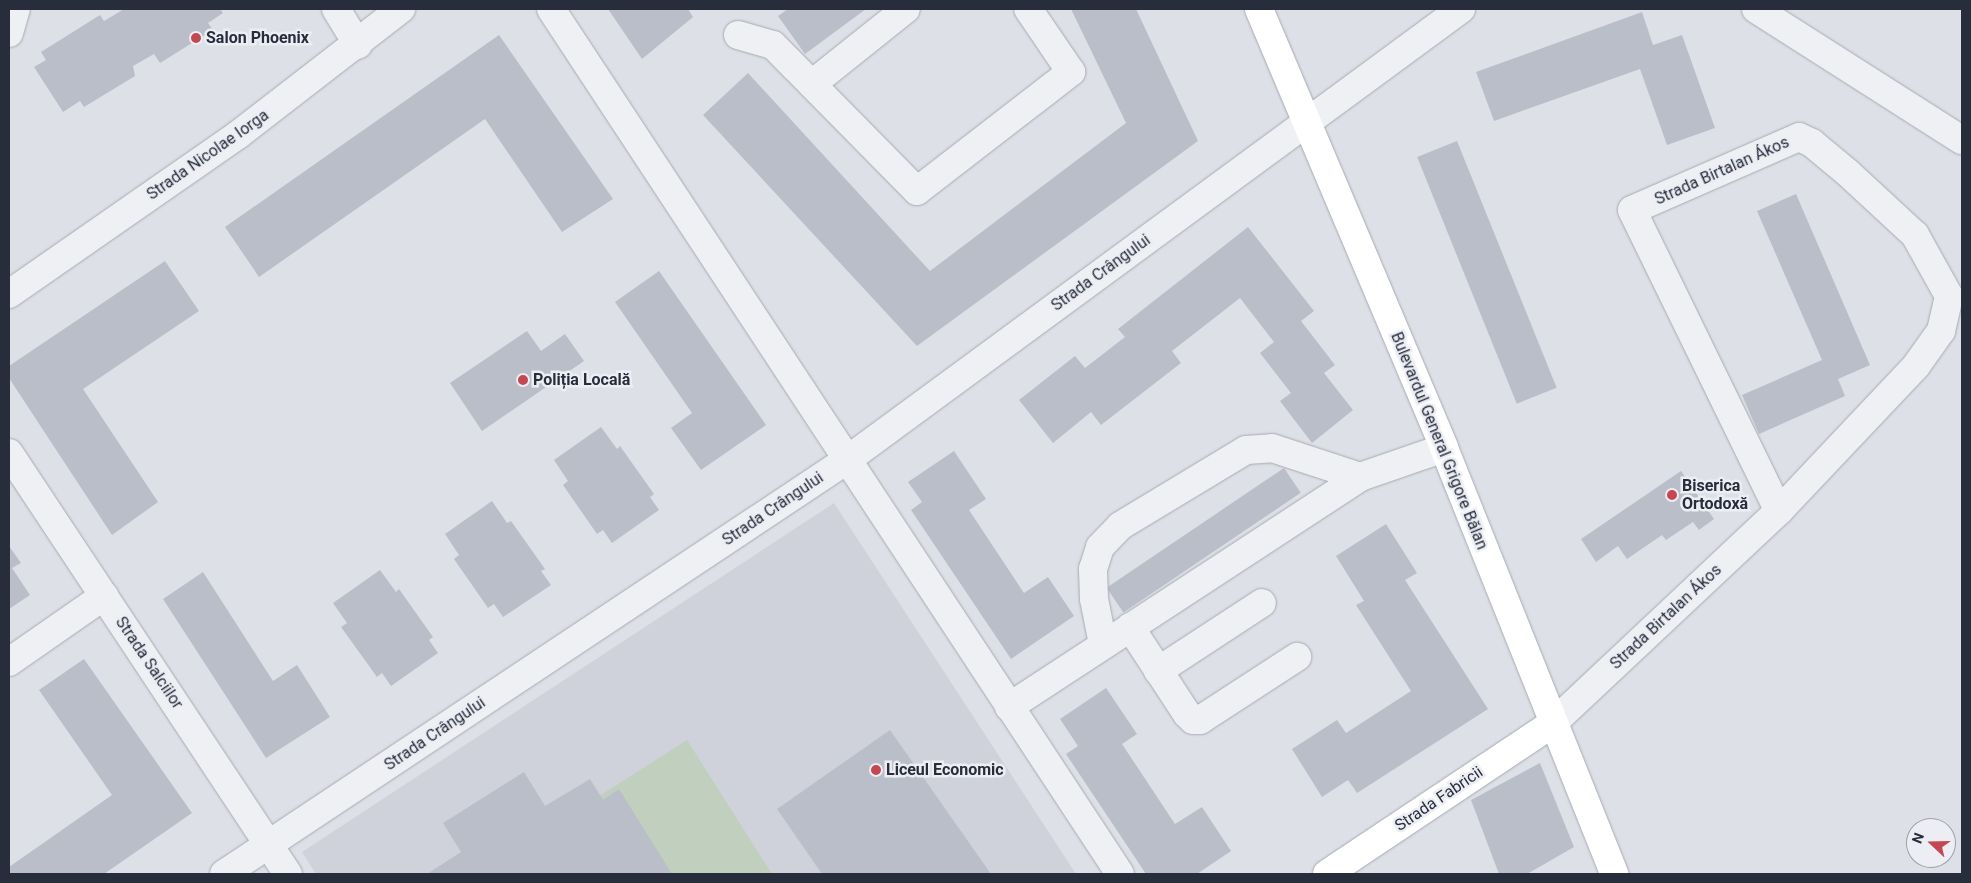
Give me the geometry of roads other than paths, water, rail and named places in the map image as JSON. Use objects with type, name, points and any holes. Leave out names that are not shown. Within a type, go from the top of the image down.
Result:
[{"type":"main road","name":"Bulevardul General Grigore Bălan","points":[[1259,9],[1444,448],[1552,724],[1614,874]]},
{"type":"main road","name":"Strada Fabricii","points":[[1327,874],[1552,724]]},
{"type":"street","points":[[9,33],[16,9]]},
{"type":"street","points":[[336,9],[358,44]]},
{"type":"street","name":"Strada Nicolae Iorga","points":[[9,294],[239,134],[401,9]]},
{"type":"street","points":[[551,9],[1120,874]]},
{"type":"street","points":[[812,84],[906,9]]},
{"type":"street","points":[[738,35],[773,45],[917,190],[1071,72],[1028,9]]},
{"type":"street","name":"Strada Crângului","points":[[224,874],[847,460],[1462,9]]},
{"type":"street","points":[[1756,9],[1962,140]]},
{"type":"street","name":"Strada Birtalan Ákos","points":[[1552,724],[1779,511],[1916,366],[1941,331],[1955,293],[1915,235],[1848,173],[1812,143],[1799,137],[1632,210],[1779,511]]},
{"type":"street","points":[[1103,644],[1094,599],[1093,569],[1100,547],[1120,526],[1246,450],[1272,448],[1360,477]]},
{"type":"street","points":[[1009,707],[1360,477],[1444,448]]},
{"type":"street","name":"Strada Salciilor","points":[[9,453],[288,874]]},
{"type":"street","points":[[9,662],[104,596]]},
{"type":"street","points":[[1158,670],[1262,603]]},
{"type":"street","points":[[1130,626],[1187,714],[1193,720],[1200,720],[1297,656]]},
{"type":"place","name":"Salon Phoenix","points":[[196,38]]},
{"type":"place","name":"Poliția Locală","points":[[523,380]]},
{"type":"place","name":"Biserica Ortodoxă","points":[[1672,495]]},
{"type":"place","name":"Liceul Economic","points":[[876,770]]}]
